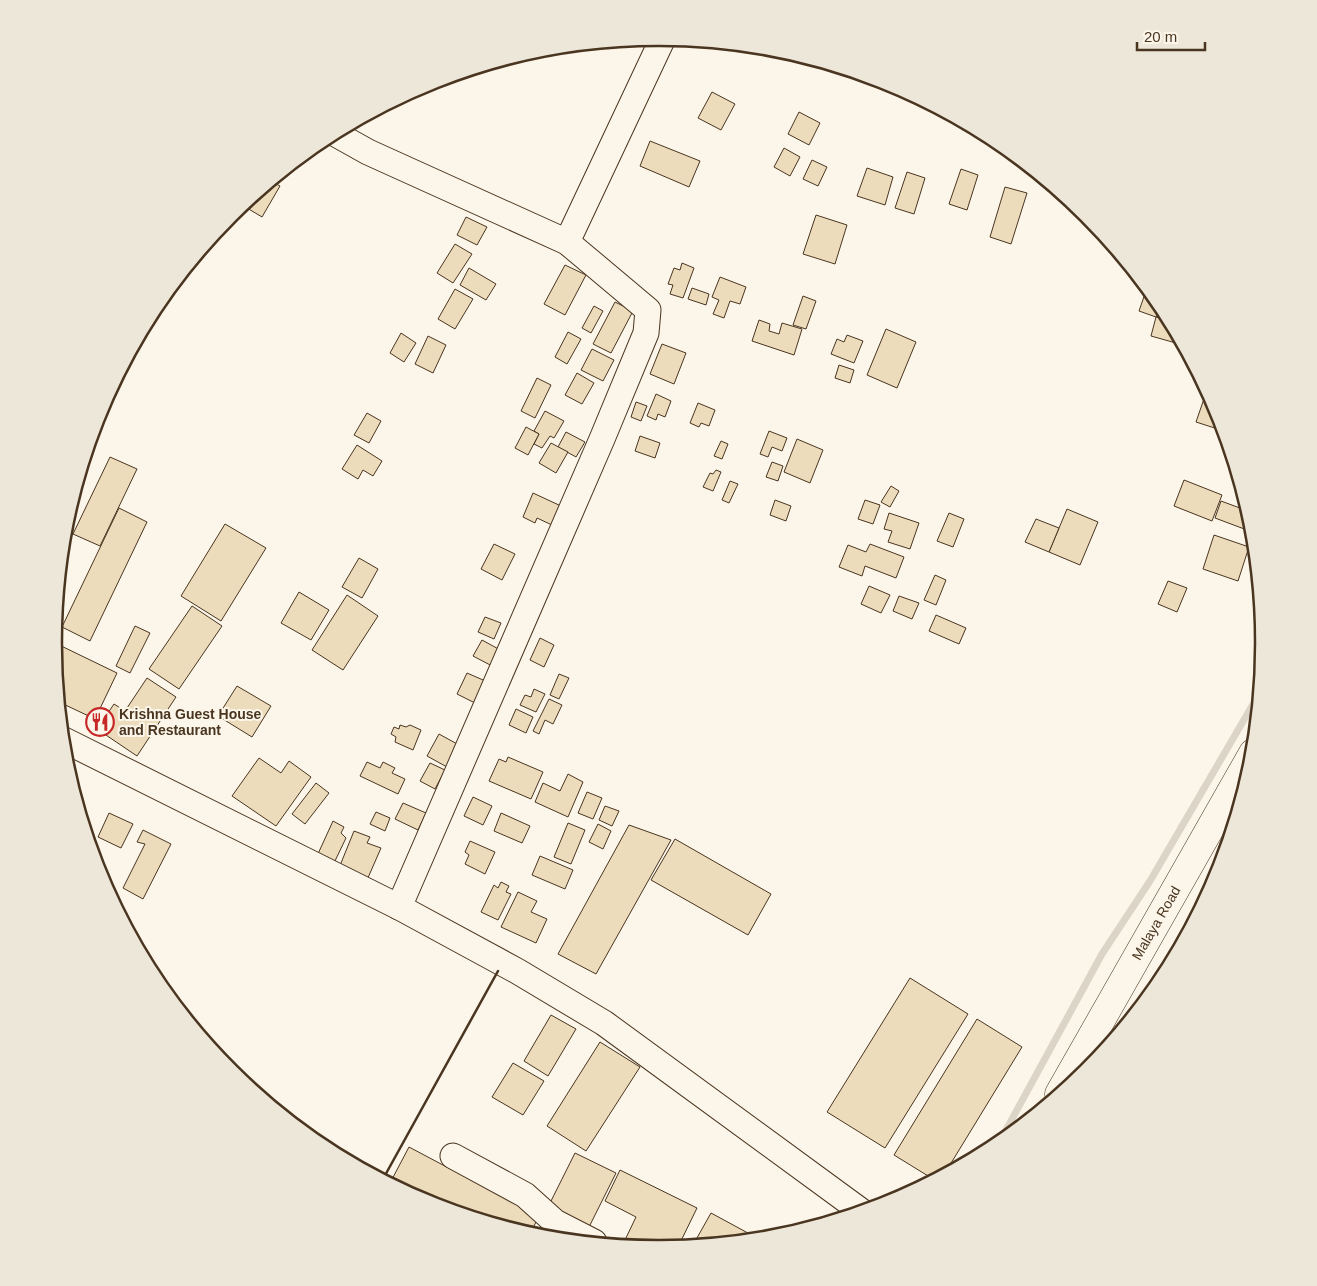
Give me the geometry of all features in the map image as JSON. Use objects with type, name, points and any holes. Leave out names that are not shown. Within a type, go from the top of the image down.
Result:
[{"type":"main road","name":"Malaya Road","points":[[1070,1075],[1240,776]]},
{"type":"street","points":[[567,242],[658,46]]},
{"type":"street","points":[[342,137],[368,152],[567,242],[648,310],[646,333],[594,458],[399,907]]},
{"type":"street","points":[[70,742],[399,907],[517,971],[604,1023],[855,1206]]},
{"type":"street","points":[[453,1156],[525,1195],[555,1222],[580,1235]]},
{"type":"building","points":[[712,92],[735,104],[721,130],[698,118]]},
{"type":"building","points":[[799,112],[820,123],[809,145],[788,134]]},
{"type":"building","points":[[650,141],[700,161],[689,187],[640,166]]},
{"type":"building","points":[[784,148],[800,157],[790,176],[774,167]]},
{"type":"building","points":[[812,160],[827,167],[818,186],[803,179]]},
{"type":"building","points":[[867,168],[893,177],[885,205],[857,196]]},
{"type":"building","points":[[961,169],[978,175],[967,210],[949,204]]},
{"type":"building","points":[[907,172],[925,178],[914,214],[895,208]]},
{"type":"building","points":[[277,184],[280,186],[262,217],[249,209]]},
{"type":"building","points":[[1005,187],[1027,193],[1011,244],[990,237]]},
{"type":"building","points":[[816,215],[847,225],[835,264],[803,254]]},
{"type":"building","points":[[466,217],[487,227],[477,245],[457,235]]},
{"type":"building","points":[[455,244],[472,254],[453,283],[437,273]]},
{"type":"building","points":[[682,263],[694,268],[683,298],[670,294],[673,285],[668,284],[674,268],[680,270]]},
{"type":"building","points":[[565,265],[586,275],[565,315],[544,304]]},
{"type":"building","points":[[469,268],[496,284],[486,300],[460,285]]},
{"type":"building","points":[[720,277],[746,287],[740,304],[730,301],[724,318],[713,314],[719,300],[712,297]]},
{"type":"building","points":[[692,288],[709,294],[706,305],[688,299]]},
{"type":"building","points":[[455,289],[473,299],[455,329],[438,319]]},
{"type":"building","points":[[803,296],[816,301],[806,329],[793,325]]},
{"type":"building","points":[[1144,296],[1157,314],[1156,317],[1139,311]]},
{"type":"building","points":[[615,302],[633,311],[611,353],[593,344]]},
{"type":"building","points":[[594,306],[603,311],[591,333],[582,328]]},
{"type":"building","points":[[1156,317],[1159,318],[1173,342],[1151,336]]},
{"type":"building","points":[[759,320],[770,324],[769,331],[779,334],[782,323],[802,329],[794,355],[752,341]]},
{"type":"building","points":[[886,329],[916,342],[897,388],[867,375]]},
{"type":"building","points":[[568,332],[581,339],[567,364],[555,357]]},
{"type":"building","points":[[401,333],[416,343],[404,362],[390,353]]},
{"type":"building","points":[[847,335],[863,341],[854,363],[831,354],[837,339],[844,342]]},
{"type":"building","points":[[428,336],[446,345],[433,373],[415,364]]},
{"type":"building","points":[[662,344],[686,353],[674,384],[650,374]]},
{"type":"building","points":[[592,349],[614,360],[603,381],[581,370]]},
{"type":"building","points":[[839,365],[854,370],[850,383],[835,378]]},
{"type":"building","points":[[577,373],[594,383],[582,404],[565,395]]},
{"type":"building","points":[[537,378],[551,385],[535,418],[521,411]]},
{"type":"building","points":[[656,394],[671,401],[665,417],[658,414],[656,420],[647,416]]},
{"type":"building","points":[[1203,400],[1215,428],[1196,422]]},
{"type":"building","points":[[636,402],[647,406],[641,421],[631,417]]},
{"type":"building","points":[[698,403],[715,410],[709,426],[701,423],[699,427],[690,423]]},
{"type":"building","points":[[545,411],[564,421],[554,438],[550,436],[542,448],[534,444],[539,434],[534,431]]},
{"type":"building","points":[[367,413],[381,421],[369,443],[354,435]]},
{"type":"building","points":[[526,427],[539,434],[528,455],[515,448]]},
{"type":"building","points":[[769,431],[787,438],[782,451],[772,447],[768,457],[760,454]]},
{"type":"building","points":[[566,432],[585,442],[576,457],[558,447]]},
{"type":"building","points":[[640,436],[660,443],[655,458],[635,451]]},
{"type":"building","points":[[797,439],[823,450],[810,483],[784,472]]},
{"type":"building","points":[[721,441],[728,444],[722,459],[714,456]]},
{"type":"building","points":[[551,443],[568,452],[556,473],[539,463]]},
{"type":"building","points":[[357,445],[382,461],[373,476],[363,470],[358,479],[342,469]]},
{"type":"building","points":[[110,457],[137,469],[100,546],[73,534]]},
{"type":"building","points":[[772,462],[783,466],[778,481],[766,477]]},
{"type":"building","points":[[716,470],[721,472],[713,491],[703,487],[710,473],[713,474]]},
{"type":"building","points":[[1184,480],[1222,495],[1212,521],[1174,506]]},
{"type":"building","points":[[730,481],[738,484],[729,503],[722,500]]},
{"type":"building","points":[[891,486],[899,491],[890,507],[881,502]]},
{"type":"building","points":[[533,493],[561,506],[552,525],[537,518],[535,523],[523,517]]},
{"type":"building","points":[[775,500],[791,506],[786,521],[770,515]]},
{"type":"building","points":[[865,500],[880,505],[873,524],[858,519]]},
{"type":"building","points":[[1221,501],[1239,508],[1244,529],[1215,518]]},
{"type":"building","points":[[119,508],[147,522],[90,641],[62,626]]},
{"type":"building","points":[[1067,509],[1098,522],[1080,565],[1049,552]]},
{"type":"building","points":[[889,513],[919,523],[910,549],[888,542],[892,531],[884,529]]},
{"type":"building","points":[[949,513],[964,519],[953,547],[937,541]]},
{"type":"building","points":[[1036,519],[1059,528],[1049,552],[1025,542]]},
{"type":"building","points":[[225,524],[266,548],[221,621],[181,596]]},
{"type":"building","points":[[1214,535],[1247,546],[1248,551],[1238,581],[1203,569]]},
{"type":"building","points":[[494,544],[515,554],[502,580],[481,569]]},
{"type":"building","points":[[870,544],[904,557],[896,578],[865,566],[862,576],[839,567],[848,545],[866,552]]},
{"type":"building","points":[[359,558],[378,569],[362,598],[342,587]]},
{"type":"building","points":[[935,575],[946,580],[936,605],[924,600]]},
{"type":"building","points":[[1168,581],[1187,588],[1177,612],[1158,604]]},
{"type":"building","points":[[869,586],[890,595],[881,613],[861,604]]},
{"type":"building","points":[[299,592],[329,610],[311,640],[281,623]]},
{"type":"building","points":[[347,595],[378,616],[343,670],[312,650]]},
{"type":"building","points":[[899,596],[919,603],[912,619],[893,611]]},
{"type":"building","points":[[192,606],[222,626],[179,689],[149,669]]},
{"type":"building","points":[[936,615],[966,628],[959,644],[929,631]]},
{"type":"building","points":[[485,617],[501,623],[494,639],[478,632]]},
{"type":"building","points":[[135,626],[150,633],[130,673],[116,666]]},
{"type":"building","points":[[540,638],[554,645],[544,667],[530,660]]},
{"type":"building","points":[[482,640],[502,651],[494,667],[473,656]]},
{"type":"building","points":[[62,646],[117,673],[95,719],[65,705]]},
{"type":"building","points":[[467,673],[490,683],[479,705],[457,694]]},
{"type":"building","points":[[559,674],[569,678],[559,699],[550,695]]},
{"type":"building","points":[[147,678],[176,697],[137,756],[97,729],[114,704],[125,711]]},
{"type":"building","points":[[237,686],[271,706],[252,737],[218,716]]},
{"type":"building","points":[[534,689],[545,694],[536,712],[520,705],[525,695],[531,697]]},
{"type":"building","points":[[549,699],[562,705],[553,724],[545,720],[539,734],[533,731]]},
{"type":"building","points":[[516,709],[533,717],[526,733],[509,725]]},
{"type":"building","points":[[400,725],[406,727],[410,725],[421,730],[413,750],[395,742],[396,737],[391,734],[394,727],[399,729]]},
{"type":"building","points":[[439,734],[459,745],[447,767],[427,756]]},
{"type":"building","points":[[508,757],[543,772],[531,799],[489,781],[499,759],[506,762]]},
{"type":"building","points":[[259,758],[281,773],[289,761],[311,777],[276,826],[232,796]]},
{"type":"building","points":[[367,762],[380,768],[383,762],[395,768],[392,773],[405,779],[398,794],[360,776]]},
{"type":"building","points":[[430,763],[445,770],[435,789],[420,781]]},
{"type":"building","points":[[568,774],[583,782],[568,817],[535,802],[543,783],[560,791]]},
{"type":"building","points":[[316,783],[329,793],[305,824],[292,814]]},
{"type":"building","points":[[587,792],[602,798],[593,819],[578,813]]},
{"type":"building","points":[[473,797],[492,806],[483,825],[464,816]]},
{"type":"building","points":[[403,803],[426,813],[418,830],[395,819]]},
{"type":"building","points":[[605,806],[619,811],[612,826],[599,820]]},
{"type":"building","points":[[376,812],[390,818],[385,831],[370,824]]},
{"type":"building","points":[[109,813],[133,824],[121,848],[98,837]]},
{"type":"building","points":[[501,813],[530,826],[522,843],[494,831]]},
{"type":"building","points":[[333,821],[344,827],[341,833],[346,838],[334,863],[317,856]]},
{"type":"building","points":[[568,823],[585,830],[571,864],[554,857]]},
{"type":"building","points":[[598,824],[611,831],[603,849],[589,842]]},
{"type":"building","points":[[629,825],[671,840],[596,974],[558,954]]},
{"type":"building","points":[[143,830],[171,844],[143,899],[123,888],[145,844],[137,842]]},
{"type":"building","points":[[354,831],[370,837],[367,843],[381,848],[367,880],[339,868]]},
{"type":"building","points":[[675,839],[771,894],[748,935],[651,880]]},
{"type":"building","points":[[470,841],[495,852],[485,874],[465,864],[469,855],[465,852]]},
{"type":"building","points":[[540,856],[573,870],[565,889],[532,875]]},
{"type":"building","points":[[501,882],[509,886],[506,892],[511,894],[498,920],[481,912],[494,885],[498,888]]},
{"type":"building","points":[[518,892],[537,901],[531,912],[547,919],[536,943],[501,927]]},
{"type":"building","points":[[910,978],[968,1014],[885,1148],[827,1112]]},
{"type":"building","points":[[551,1015],[576,1029],[548,1076],[524,1061]]},
{"type":"building","points":[[977,1019],[1022,1047],[951,1163],[927,1175],[894,1155]]},
{"type":"building","points":[[600,1042],[640,1067],[586,1151],[547,1126]]},
{"type":"building","points":[[513,1063],[544,1081],[523,1115],[492,1097]]},
{"type":"building","points":[[409,1147],[539,1216],[534,1226],[504,1219],[430,1194],[393,1177]]},
{"type":"building","points":[[575,1153],[616,1173],[589,1227],[548,1207]]},
{"type":"building","points":[[620,1170],[697,1208],[682,1239],[626,1238],[636,1217],[605,1201]]},
{"type":"building","points":[[711,1213],[748,1233],[736,1235],[697,1238]]},
{"type":"waterway","points":[[1008,1126],[1102,954],[1150,881],[1251,707]]},
{"type":"wall","points":[[386,1173],[498,971]]},
{"type":"place","name":"Krishna Guest House and Restaurant","points":[[100,722]]}]
